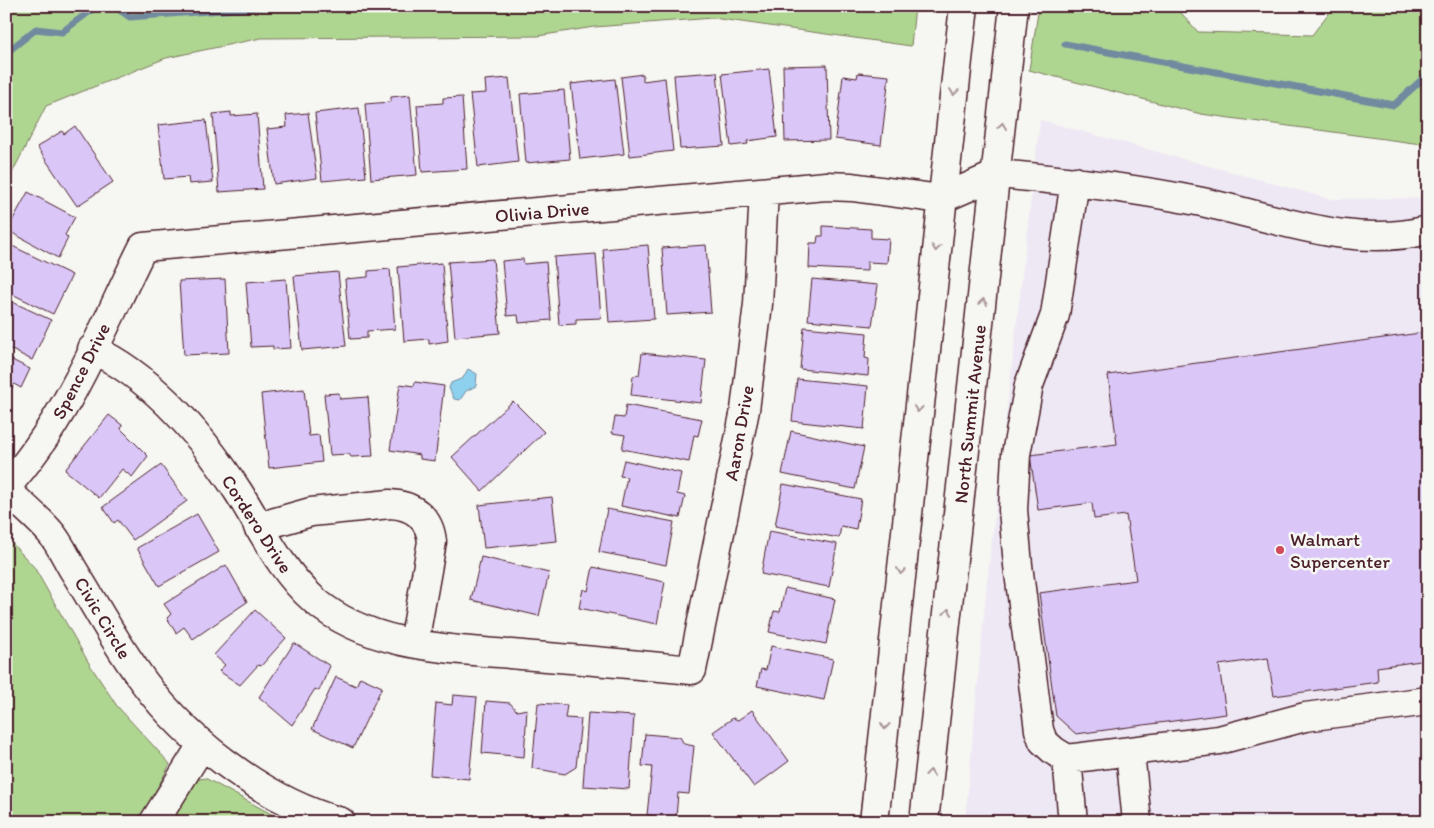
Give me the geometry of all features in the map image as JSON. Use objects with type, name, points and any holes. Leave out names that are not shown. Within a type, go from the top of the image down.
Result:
[{"type":"street","points":[[874,822],[941,199],[964,6]]},
{"type":"street","name":"North Summit Avenue","points":[[924,822],[998,174],[1014,6]]},
{"type":"street","points":[[941,199],[998,174],[1075,181],[1198,201],[1349,235],[1388,236],[1428,230]]},
{"type":"street","points":[[1075,181],[1055,315],[1029,385],[1016,454],[1013,510],[1018,566],[1039,730],[1043,741],[1054,751],[1067,758],[1130,752],[1219,740],[1305,717],[1428,701]]},
{"type":"street","name":"Olivia Drive","points":[[142,247],[826,186],[852,187],[941,199]]},
{"type":"street","name":"Aaron Drive","points":[[692,670],[745,410],[758,304],[764,192]]},
{"type":"street","name":"Spence Drive","points":[[6,489],[30,462],[63,409],[142,247]]},
{"type":"street","name":"Cordero Drive","points":[[92,349],[120,365],[177,413],[199,438],[238,492],[279,562],[294,581],[316,601],[353,625],[414,642],[448,648],[692,670]]},
{"type":"street","name":"Civic Circle","points":[[6,489],[51,533],[134,669],[166,709],[202,745],[243,775],[288,800],[325,818],[341,822]]},
{"type":"street","points":[[258,527],[311,512],[390,504],[400,505],[416,511],[429,525],[432,542],[414,642]]},
{"type":"street","points":[[154,822],[202,745]]},
{"type":"street","points":[[1130,752],[1137,822]]},
{"type":"street","points":[[1067,758],[1073,822]]},
{"type":"shaded area","points":[[1040,120],[1330,199],[1428,198],[1428,822],[965,822],[987,582]]},
{"type":"green space","points":[[6,6],[915,6],[911,46],[713,18],[594,27],[538,36],[261,38],[166,58],[46,106],[6,185]]},
{"type":"green space","points":[[1039,6],[1175,6],[1198,32],[1312,35],[1334,6],[1428,6],[1428,139],[1421,144],[1201,114],[1029,70]]},
{"type":"green space","points":[[7,538],[34,567],[90,665],[117,706],[170,764],[140,822],[6,822]]},
{"type":"green space","points":[[205,778],[286,822],[170,822],[194,780]]},
{"type":"water","points":[[468,369],[477,374],[476,386],[466,391],[460,400],[454,399],[449,388],[451,383],[463,378]]},
{"type":"building","points":[[827,65],[829,140],[785,141],[783,66]]},
{"type":"building","points":[[769,69],[777,137],[747,141],[748,144],[731,146],[722,74]]},
{"type":"building","points":[[717,72],[724,146],[680,149],[674,75]]},
{"type":"building","points":[[858,73],[889,76],[881,145],[835,139],[843,76],[857,78]]},
{"type":"building","points":[[643,74],[643,81],[665,78],[673,151],[630,156],[621,77]]},
{"type":"building","points":[[509,78],[518,162],[478,167],[470,94],[486,93],[485,80]]},
{"type":"building","points":[[615,79],[624,154],[580,159],[571,84]]},
{"type":"building","points":[[564,90],[570,159],[526,163],[520,94]]},
{"type":"building","points":[[410,95],[417,175],[371,179],[365,104],[391,102],[391,97]]},
{"type":"building","points":[[462,97],[467,169],[422,172],[417,105],[443,103],[443,98]]},
{"type":"building","points":[[359,108],[366,177],[322,181],[315,113]]},
{"type":"building","points":[[231,112],[231,116],[257,114],[263,189],[219,192],[213,114]]},
{"type":"building","points":[[308,113],[317,178],[274,184],[267,129],[287,127],[286,115]]},
{"type":"building","points":[[206,120],[213,182],[189,184],[188,177],[164,179],[158,125]]},
{"type":"building","points":[[75,126],[113,182],[77,206],[37,147],[62,131],[64,134]]},
{"type":"building","points":[[28,192],[75,217],[65,235],[68,238],[58,258],[7,230]]},
{"type":"building","points":[[823,226],[871,229],[871,238],[889,239],[887,263],[867,262],[867,271],[809,268],[810,243],[817,243],[818,236],[823,236]]},
{"type":"building","points":[[6,243],[72,275],[53,314],[6,291]]},
{"type":"building","points":[[648,245],[654,319],[609,322],[603,249]]},
{"type":"building","points":[[706,245],[711,312],[667,315],[662,248]]},
{"type":"building","points":[[596,254],[601,318],[576,319],[576,324],[559,325],[554,257]]},
{"type":"building","points":[[493,259],[500,333],[455,337],[448,262]]},
{"type":"building","points":[[523,259],[524,264],[546,262],[551,320],[519,323],[518,315],[507,316],[502,261]]},
{"type":"building","points":[[442,263],[448,341],[429,344],[429,339],[404,341],[398,267]]},
{"type":"building","points":[[390,269],[395,329],[367,331],[367,338],[350,339],[345,279],[368,277],[368,271]]},
{"type":"building","points":[[338,272],[346,346],[302,350],[294,276]]},
{"type":"building","points":[[225,279],[229,353],[184,355],[179,281]]},
{"type":"building","points":[[286,279],[291,348],[273,349],[273,346],[251,347],[246,282]]},
{"type":"building","points":[[812,279],[878,285],[872,326],[808,320]]},
{"type":"building","points":[[6,299],[51,320],[32,360],[6,347]]},
{"type":"building","points":[[804,327],[867,333],[865,358],[869,359],[868,376],[800,369]]},
{"type":"building","name":"Walmart Supercenter","points":[[1428,332],[1428,660],[1377,667],[1378,682],[1274,696],[1268,658],[1219,665],[1226,714],[1076,734],[1056,716],[1039,593],[1136,580],[1126,515],[1094,519],[1092,503],[1038,510],[1030,455],[1117,444],[1108,375]]},
{"type":"building","points":[[642,353],[706,360],[701,403],[631,395],[633,376],[639,375]]},
{"type":"building","points":[[6,357],[30,369],[21,388],[14,384],[6,401]]},
{"type":"building","points":[[797,379],[868,386],[864,429],[792,421]]},
{"type":"building","points":[[415,382],[444,386],[435,461],[420,459],[420,455],[390,450],[400,384],[414,386]]},
{"type":"building","points":[[304,389],[309,436],[319,435],[322,462],[269,468],[261,394]]},
{"type":"building","points":[[339,393],[340,399],[368,397],[373,456],[351,457],[349,454],[330,455],[324,394]]},
{"type":"building","points":[[513,401],[544,432],[482,491],[452,457]]},
{"type":"building","points":[[626,405],[702,419],[698,436],[694,435],[689,462],[622,449],[625,435],[612,433],[615,417],[624,418]]},
{"type":"building","points":[[109,415],[122,425],[121,429],[148,456],[132,477],[122,469],[99,498],[65,470]]},
{"type":"building","points":[[791,431],[864,447],[855,489],[782,474]]},
{"type":"building","points":[[624,460],[681,473],[677,494],[685,496],[680,518],[621,506],[627,477],[620,476]]},
{"type":"building","points":[[161,465],[187,501],[133,540],[118,520],[114,523],[103,507]]},
{"type":"building","points":[[783,484],[861,499],[856,529],[841,526],[839,538],[775,526]]},
{"type":"building","points":[[552,497],[557,541],[484,548],[479,505]]},
{"type":"building","points":[[607,509],[674,522],[666,565],[599,552]]},
{"type":"building","points":[[197,514],[219,552],[159,586],[137,548]]},
{"type":"building","points":[[769,531],[837,544],[829,587],[761,574]]},
{"type":"building","points":[[481,557],[549,573],[539,616],[471,600]]},
{"type":"building","points":[[226,565],[247,602],[193,639],[184,627],[176,633],[167,618],[171,614],[164,604]]},
{"type":"building","points":[[593,567],[665,582],[657,624],[579,608],[583,589],[588,591]]},
{"type":"building","points":[[785,588],[835,599],[826,644],[769,632],[774,611],[780,612]]},
{"type":"building","points":[[255,610],[286,638],[261,666],[258,665],[240,685],[219,671],[225,665],[214,655]]},
{"type":"building","points":[[294,643],[330,666],[319,691],[315,689],[292,725],[259,697]]},
{"type":"building","points":[[771,646],[833,659],[824,700],[757,686],[761,669],[766,670]]},
{"type":"building","points":[[336,677],[356,686],[360,677],[382,687],[353,748],[312,729]]},
{"type":"building","points":[[453,695],[477,697],[469,779],[430,775],[436,703],[452,705]]},
{"type":"building","points":[[486,701],[510,703],[517,711],[527,709],[524,757],[482,753]]},
{"type":"building","points":[[538,703],[567,705],[565,718],[581,719],[576,767],[565,774],[532,768]]},
{"type":"building","points":[[752,710],[789,761],[754,787],[713,732],[733,718],[738,720]]},
{"type":"building","points":[[588,713],[634,716],[629,789],[583,786]]},
{"type":"building","points":[[645,734],[680,737],[684,744],[694,746],[689,794],[678,793],[676,818],[647,815],[652,767],[642,766]]},
{"type":"waterway","points":[[6,53],[36,29],[62,32],[97,6]]},
{"type":"waterway","points":[[114,6],[130,17],[275,6]]},
{"type":"waterway","points":[[1065,44],[1394,105],[1428,74]]},
{"type":"place","name":"Walmart Supercenter","points":[[1280,550]]}]
